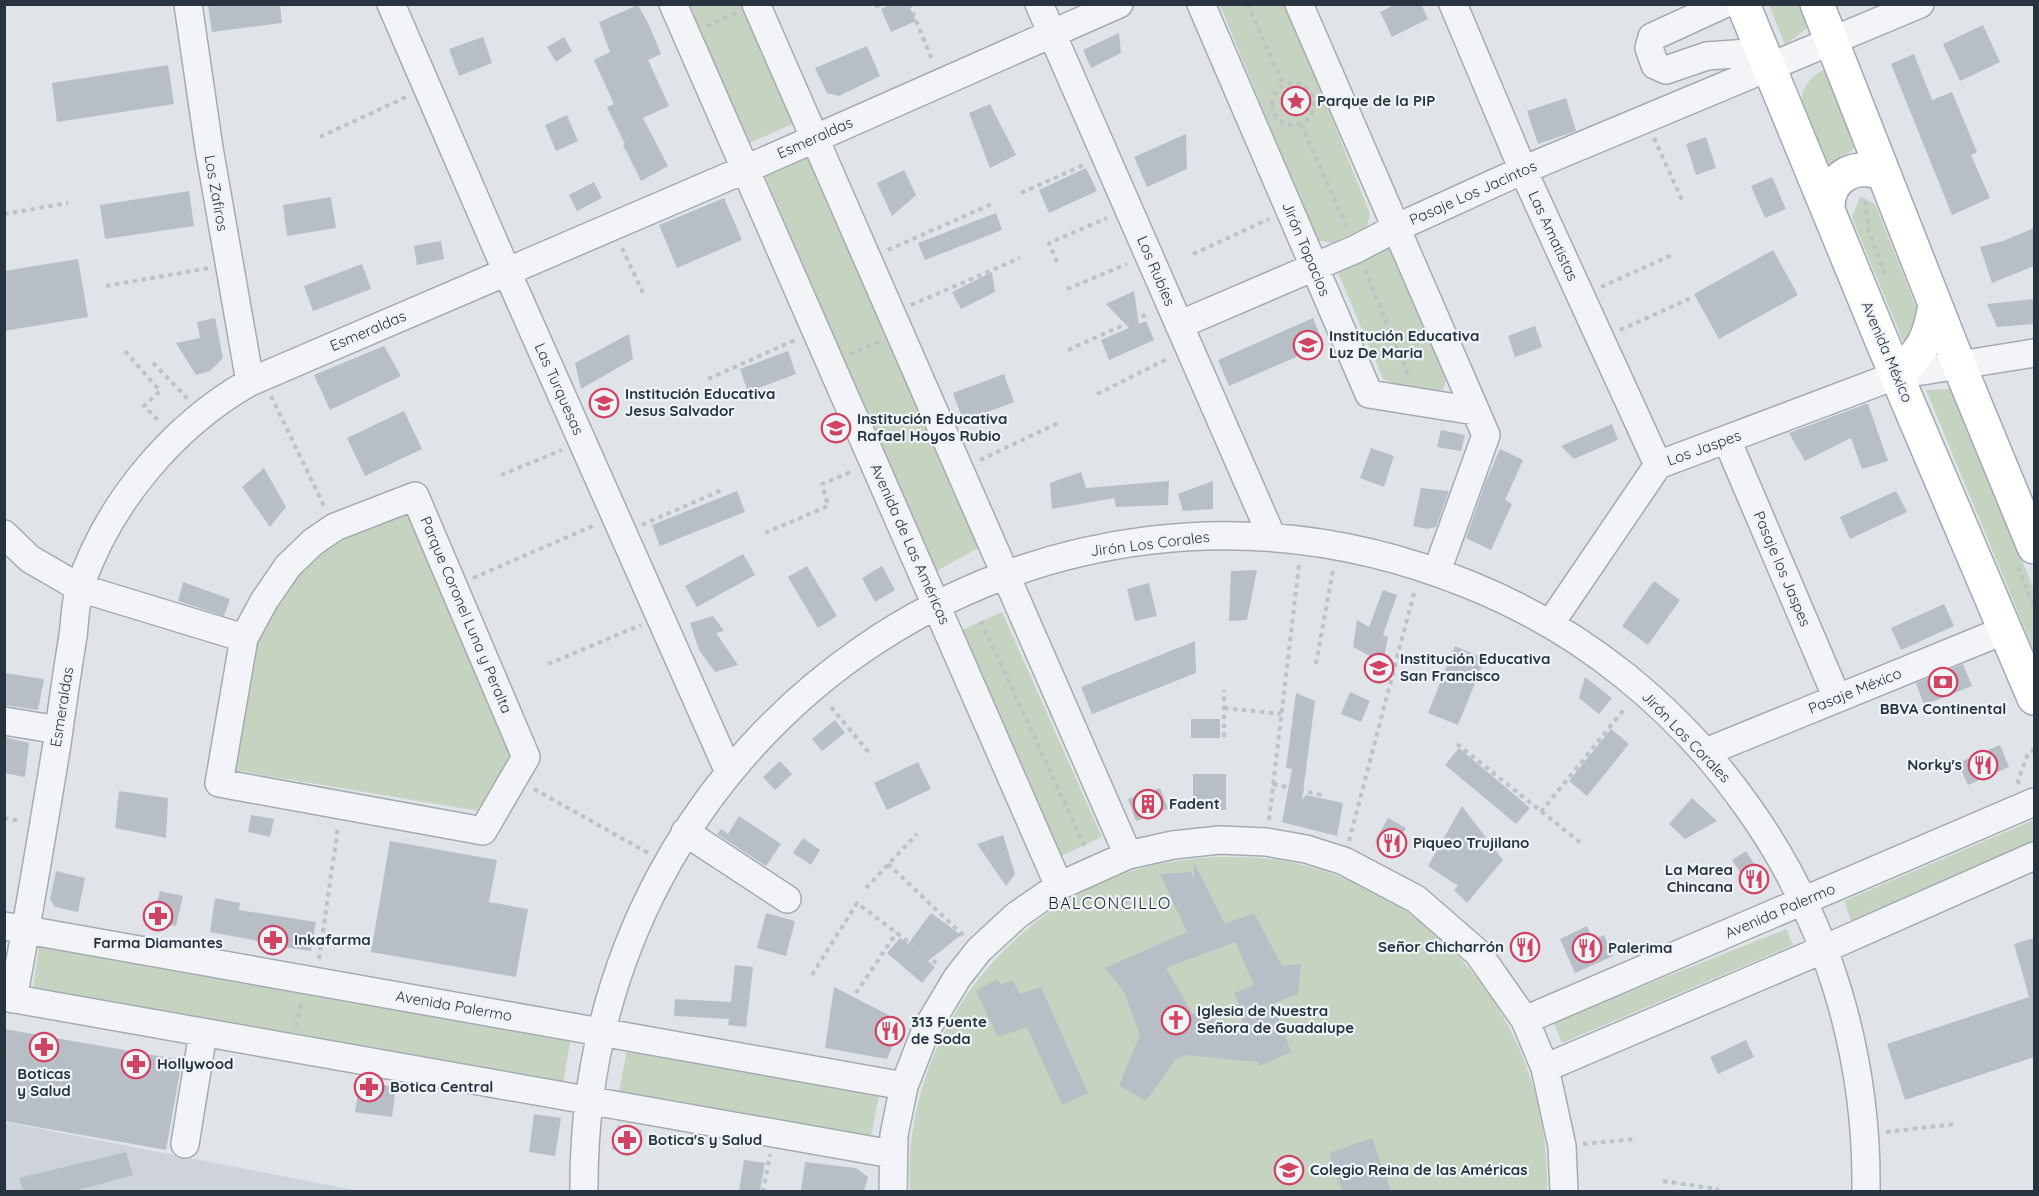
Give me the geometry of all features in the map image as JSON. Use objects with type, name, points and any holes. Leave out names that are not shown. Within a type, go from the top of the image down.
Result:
[{"type":"main road","name":"Avenida México","points":[[1743,4],[2034,698]]},
{"type":"main road","points":[[1817,4],[1959,365],[2034,547]]},
{"type":"main road","points":[[1828,207],[1832,188],[1847,173],[1868,169],[1884,176]]},
{"type":"main road","points":[[1897,375],[1923,348],[1932,327],[1935,304]]},
{"type":"street","name":"Los Zafiros","points":[[188,4],[208,148],[229,265],[255,379]]},
{"type":"street","name":"Las Turquesas","points":[[391,4],[729,772]]},
{"type":"street","name":"Avenida de Las Américas","points":[[673,4],[1059,886]]},
{"type":"street","name":"Los Rubíes","points":[[1039,4],[1272,537]]},
{"type":"street","name":"Esmeraldas","points":[[9,998],[15,928],[59,730],[80,588],[103,536],[127,496],[154,459],[202,413],[224,396],[255,379],[746,169],[1119,4]]},
{"type":"street","name":"Jirón Topacios","points":[[1201,4],[1369,394],[1475,411]]},
{"type":"street","points":[[1299,4],[1486,435],[1429,569]]},
{"type":"street","name":"Las Amatistas","points":[[1454,4],[1522,170],[1658,465]]},
{"type":"street","points":[[1725,4],[1652,37],[1649,48],[1655,65],[1666,70],[1695,61],[1766,60]]},
{"type":"street","name":"Pasaje Los Jacintos","points":[[1179,326],[1356,249],[1522,170],[1694,99],[1724,85],[1766,60],[1832,41],[1920,4]]},
{"type":"street","points":[[751,7],[814,138],[1128,855]]},
{"type":"street","points":[[1695,61],[1724,85]]},
{"type":"street","points":[[1694,99],[1695,61]]},
{"type":"street","name":"Los Jaspes","points":[[1550,624],[1658,465],[1897,375],[2034,353]]},
{"type":"street","name":"Pasaje los Jaspes","points":[[1727,440],[1837,698]]},
{"type":"street","name":"Parque Coronel Luna y Peralta","points":[[415,496],[526,757],[483,831],[219,783],[244,638],[264,601],[288,566],[313,542],[334,527],[415,496]]},
{"type":"street","points":[[4,534],[30,559],[80,588],[244,638]]},
{"type":"street","name":"Jirón Los Corales","points":[[584,1191],[589,1100],[601,1032],[628,945],[667,863],[685,832],[729,772],[762,734],[813,686],[848,658],[884,634],[936,604],[1005,574],[1071,555],[1120,545],[1221,536],[1302,540],[1380,554],[1429,569],[1495,595],[1550,624],[1590,649],[1641,689],[1675,720],[1706,752],[1760,823],[1783,861],[1824,949],[1851,1040],[1860,1087],[1865,1134],[1866,1191]]},
{"type":"street","name":"Pasaje México","points":[[1706,752],[2006,630]]},
{"type":"street","points":[[4,722],[59,730]]},
{"type":"street","name":"Avenida Palermo","points":[[1525,1020],[2034,802]]},
{"type":"street","points":[[685,832],[787,899]]},
{"type":"street","points":[[893,1191],[892,1154],[904,1086],[926,1030],[957,978],[979,950],[1017,915],[1059,886],[1128,855],[1173,845],[1220,840],[1266,842],[1306,849],[1344,861],[1416,898],[1478,953],[1525,1020],[1545,1068],[1562,1146],[1564,1191]]},
{"type":"street","points":[[1545,1068],[2034,856]]},
{"type":"street","name":"Avenida Palermo","points":[[15,928],[904,1086]]},
{"type":"street","points":[[9,998],[892,1154]]},
{"type":"street","points":[[185,1144],[203,1032]]},
{"type":"path","points":[[875,7],[882,4]]},
{"type":"path","points":[[909,4],[941,82]]},
{"type":"path","points":[[1247,4],[1284,85]]},
{"type":"path","points":[[686,34],[751,7]]},
{"type":"path","points":[[1297,83],[1304,86],[1312,96],[1314,102],[1311,116],[1300,124],[1287,125],[1281,122],[1273,112],[1274,93],[1284,85],[1297,83]]},
{"type":"path","points":[[320,137],[427,87]]},
{"type":"path","points":[[1645,119],[1682,200]]},
{"type":"path","points":[[1021,193],[1105,155]]},
{"type":"path","points":[[4,214],[68,203]]},
{"type":"path","points":[[867,260],[994,203]]},
{"type":"path","points":[[1057,262],[1049,243],[1128,208]]},
{"type":"path","points":[[1193,254],[1289,209]]},
{"type":"path","points":[[612,226],[643,294]]},
{"type":"path","points":[[1067,289],[1149,255]]},
{"type":"path","points":[[1580,296],[1672,255]]},
{"type":"path","points":[[830,362],[895,323],[1020,258]]},
{"type":"path","points":[[106,286],[229,265]]},
{"type":"path","points":[[1600,339],[1691,298]]},
{"type":"path","points":[[1068,350],[1179,326]]},
{"type":"path","points":[[1097,394],[1179,326]]},
{"type":"path","points":[[708,379],[816,330]]},
{"type":"path","points":[[124,351],[160,391],[144,406],[176,437]]},
{"type":"path","points":[[153,363],[202,413]]},
{"type":"path","points":[[255,379],[334,527]]},
{"type":"path","points":[[960,470],[1058,423]]},
{"type":"path","points":[[501,475],[582,442]]},
{"type":"path","points":[[765,533],[828,506],[822,484],[874,462]]},
{"type":"path","points":[[454,586],[724,489]]},
{"type":"path","points":[[1266,842],[1302,540]]},
{"type":"path","points":[[1316,664],[1337,545]]},
{"type":"path","points":[[1344,861],[1429,569]]},
{"type":"path","points":[[548,664],[660,617]]},
{"type":"path","points":[[981,621],[1086,849]]},
{"type":"path","points":[[813,686],[871,755]]},
{"type":"path","points":[[1541,812],[1641,689]]},
{"type":"path","points":[[1224,690],[1224,737]]},
{"type":"path","points":[[1224,708],[1281,714]]},
{"type":"path","points":[[1457,744],[1582,844]]},
{"type":"path","points":[[514,778],[667,863]]},
{"type":"path","points":[[1273,784],[1322,795]]},
{"type":"path","points":[[291,1048],[311,980],[342,806]]},
{"type":"path","points":[[866,888],[917,834]]},
{"type":"path","points":[[888,864],[979,950]]},
{"type":"path","points":[[812,975],[858,903],[957,978]]},
{"type":"path","points":[[856,993],[897,932]]},
{"type":"path","points":[[1865,1134],[1954,1124]]},
{"type":"path","points":[[763,1191],[773,1133]]},
{"type":"path","points":[[1562,1146],[1636,1139]]},
{"type":"path","points":[[1663,1181],[1717,1189],[1717,1191]]},
{"type":"shaded area","points":[[5,1122],[359,1191],[5,1191]]},
{"type":"green space","points":[[690,5],[741,5],[795,123],[747,144]]},
{"type":"green space","points":[[1220,5],[1287,5],[1370,214],[1367,227],[1332,243],[1316,240]]},
{"type":"green space","points":[[1769,5],[1807,5],[1814,23],[1785,45]]},
{"type":"green space","points":[[1830,67],[1861,142],[1827,172],[1802,103],[1802,97],[1810,80],[1819,72]]},
{"type":"green space","points":[[810,154],[982,546],[933,573],[764,173]]},
{"type":"green space","points":[[1860,196],[1875,204],[1919,314],[1908,353],[1852,218]]},
{"type":"green space","points":[[1391,247],[1446,381],[1442,392],[1432,397],[1383,379],[1338,273]]},
{"type":"green space","points":[[1953,389],[2034,590],[2034,651],[1926,390]]},
{"type":"green space","points":[[410,507],[516,755],[485,812],[233,770],[252,653],[265,620],[296,577],[335,539]]},
{"type":"green space","points":[[1002,612],[1102,837],[1061,856],[960,631]]},
{"type":"green space","points":[[2034,820],[2034,843],[1852,924],[1844,901]]},
{"type":"green space","points":[[1216,857],[1280,860],[1338,876],[1390,901],[1436,935],[1475,976],[1507,1023],[1530,1076],[1543,1132],[1547,1192],[910,1192],[911,1140],[921,1090],[939,1043],[964,998],[996,959],[1033,924],[1076,895],[1123,874],[1157,864]]},
{"type":"green space","points":[[1786,929],[1793,945],[1562,1043],[1553,1022]]},
{"type":"green space","points":[[39,946],[571,1037],[563,1084],[32,994]]},
{"type":"green space","points":[[628,1044],[879,1095],[870,1142],[619,1092]]},
{"type":"building","points":[[208,4],[280,4],[282,23],[212,32]]},
{"type":"building","points":[[892,4],[908,4],[916,21],[891,32],[881,9]]},
{"type":"building","points":[[1396,4],[1421,4],[1428,19],[1392,37],[1380,12]]},
{"type":"building","points":[[638,5],[661,54],[648,60],[669,106],[643,118],[668,166],[641,181],[607,107],[614,104],[594,60],[610,52],[599,22]]},
{"type":"building","points":[[1983,25],[2000,62],[1960,81],[1943,44]]},
{"type":"building","points":[[1119,33],[1121,53],[1091,68],[1083,50]]},
{"type":"building","points":[[483,37],[492,63],[459,76],[449,49]]},
{"type":"building","points":[[564,37],[572,51],[556,62],[547,47]]},
{"type":"building","points":[[867,46],[880,76],[839,96],[827,93],[815,68]]},
{"type":"building","points":[[1914,54],[1932,100],[1952,92],[1977,152],[1971,155],[1990,198],[1952,215],[1891,64]]},
{"type":"building","points":[[168,65],[174,104],[57,122],[52,83]]},
{"type":"building","points":[[1566,98],[1576,131],[1538,144],[1527,111]]},
{"type":"building","points":[[990,104],[1016,155],[990,168],[969,113]]},
{"type":"building","points":[[567,115],[578,141],[556,151],[545,125]]},
{"type":"building","points":[[1186,134],[1187,169],[1147,187],[1134,157]]},
{"type":"building","points":[[1706,137],[1716,168],[1696,175],[1686,144]]},
{"type":"building","points":[[1086,168],[1097,191],[1049,213],[1039,190]]},
{"type":"building","points":[[904,170],[916,195],[892,216],[877,183]]},
{"type":"building","points":[[1772,177],[1786,209],[1765,218],[1751,186]]},
{"type":"building","points":[[594,182],[602,198],[577,211],[569,195]]},
{"type":"building","points":[[189,191],[194,226],[105,239],[100,205]]},
{"type":"building","points":[[331,197],[336,228],[287,236],[283,205]]},
{"type":"building","points":[[724,198],[742,240],[677,268],[659,225]]},
{"type":"building","points":[[996,213],[1002,230],[925,260],[918,243]]},
{"type":"building","points":[[2034,228],[2034,266],[1992,283],[1980,247],[2003,241]]},
{"type":"building","points":[[441,241],[444,259],[417,265],[414,246]]},
{"type":"building","points":[[1773,250],[1798,295],[1719,339],[1694,294]]},
{"type":"building","points":[[78,259],[88,317],[4,331],[4,271]]},
{"type":"building","points":[[362,264],[371,289],[313,311],[304,286]]},
{"type":"building","points":[[992,272],[995,292],[961,309],[952,292]]},
{"type":"building","points":[[1134,291],[1139,324],[1146,321],[1154,340],[1109,360],[1101,340],[1129,328],[1106,304]]},
{"type":"building","points":[[2034,299],[2034,324],[1997,327],[1987,304]]},
{"type":"building","points":[[215,318],[223,358],[210,371],[196,375],[176,343],[200,338],[197,322]]},
{"type":"building","points":[[1313,318],[1324,345],[1229,386],[1218,360]]},
{"type":"building","points":[[1535,326],[1542,347],[1515,357],[1508,336]]},
{"type":"building","points":[[629,334],[633,359],[581,389],[575,363]]},
{"type":"building","points":[[384,346],[401,376],[330,410],[314,375]]},
{"type":"building","points":[[788,351],[796,374],[748,392],[740,369]]},
{"type":"building","points":[[1004,374],[1014,402],[963,421],[953,393]]},
{"type":"building","points":[[1868,404],[1888,461],[1862,469],[1851,438],[1805,461],[1789,433]]},
{"type":"building","points":[[404,411],[422,449],[365,476],[347,438]]},
{"type":"building","points":[[1612,424],[1618,440],[1574,459],[1561,446]]},
{"type":"building","points":[[1441,430],[1465,435],[1461,451],[1437,447]]},
{"type":"building","points":[[1371,448],[1394,456],[1384,487],[1360,478]]},
{"type":"building","points":[[1500,449],[1523,460],[1505,500],[1512,504],[1491,550],[1466,538]]},
{"type":"building","points":[[264,468],[286,507],[270,527],[242,487]]},
{"type":"building","points":[[1081,472],[1086,488],[1169,481],[1168,505],[1116,507],[1114,498],[1052,509],[1050,483]]},
{"type":"building","points":[[1213,481],[1213,509],[1183,511],[1178,494]]},
{"type":"building","points":[[1421,488],[1449,491],[1436,527],[1427,529],[1413,526]]},
{"type":"building","points":[[737,491],[745,512],[660,546],[652,525]]},
{"type":"building","points":[[1896,491],[1907,512],[1850,539],[1840,517]]},
{"type":"building","points":[[743,554],[755,575],[697,607],[685,586]]},
{"type":"building","points":[[807,566],[837,616],[818,628],[788,577]]},
{"type":"building","points":[[882,566],[895,590],[875,602],[862,578]]},
{"type":"building","points":[[1257,570],[1247,620],[1229,621],[1231,571]]},
{"type":"building","points":[[1654,581],[1680,600],[1648,645],[1622,626]]},
{"type":"building","points":[[183,582],[230,599],[224,616],[178,601]]},
{"type":"building","points":[[1149,583],[1157,616],[1135,621],[1127,589]]},
{"type":"building","points":[[1383,590],[1397,595],[1383,635],[1388,637],[1383,663],[1353,647],[1357,620],[1369,627]]},
{"type":"building","points":[[1944,604],[1954,626],[1901,650],[1891,628]]},
{"type":"building","points":[[713,616],[724,631],[716,633],[738,665],[715,672],[699,650],[690,623]]},
{"type":"building","points":[[1195,641],[1196,673],[1092,714],[1081,687]]},
{"type":"building","points":[[1455,646],[1485,659],[1458,725],[1428,713]]},
{"type":"building","name":"BBVA Continental","points":[[1963,664],[1972,686],[1924,705],[1916,683]]},
{"type":"building","points":[[4,673],[44,679],[38,710],[4,705]]},
{"type":"building","points":[[1585,677],[1612,698],[1599,714],[1579,698]]},
{"type":"building","points":[[1350,692],[1370,701],[1361,722],[1341,714]]},
{"type":"building","points":[[1296,693],[1315,701],[1302,800],[1306,795],[1343,803],[1337,836],[1282,822],[1292,769],[1286,768]]},
{"type":"building","points":[[1191,719],[1220,719],[1220,738],[1191,738]]},
{"type":"building","points":[[835,720],[845,733],[822,751],[812,739]]},
{"type":"building","points":[[1611,729],[1629,744],[1587,796],[1569,781]]},
{"type":"building","points":[[4,737],[29,743],[25,777],[4,773]]},
{"type":"building","name":"Norky's","points":[[2000,745],[2009,767],[1968,785],[1958,763]]},
{"type":"building","points":[[1459,748],[1530,808],[1516,824],[1445,765]]},
{"type":"building","points":[[780,761],[792,774],[775,790],[763,777]]},
{"type":"building","points":[[918,762],[931,789],[887,810],[874,783]]},
{"type":"building","points":[[1193,774],[1226,774],[1226,810],[1193,810]]},
{"type":"building","name":"Fadent","points":[[1160,788],[1168,809],[1136,821],[1128,799]]},
{"type":"building","points":[[119,791],[168,798],[166,838],[115,828]]},
{"type":"building","points":[[1692,798],[1717,821],[1685,839],[1669,824]]},
{"type":"building","points":[[1462,806],[1503,860],[1467,903],[1454,890],[1458,886],[1428,866]]},
{"type":"building","points":[[251,815],[274,819],[270,837],[248,832]]},
{"type":"building","points":[[739,816],[781,844],[766,866],[717,834],[721,829],[728,834]]},
{"type":"building","points":[[1388,818],[1406,828],[1393,851],[1375,841]]},
{"type":"building","points":[[1003,835],[1015,874],[1006,886],[977,844]]},
{"type":"building","points":[[803,838],[820,850],[811,865],[793,853]]},
{"type":"building","points":[[390,841],[497,860],[489,902],[528,909],[516,977],[371,952]]},
{"type":"building","points":[[1746,851],[1767,884],[1753,892],[1732,860]]},
{"type":"building","points":[[1194,862],[1225,924],[1254,913],[1282,966],[1301,964],[1298,994],[1273,1004],[1291,1052],[1260,1066],[1258,1062],[1185,1055],[1175,1060],[1146,1101],[1119,1085],[1140,1035],[1124,992],[1105,968],[1187,932],[1160,874],[1191,872],[1194,879]],"holes":[[[1235,942],[1254,985],[1234,993],[1245,1029],[1192,1013],[1166,968]]]},
{"type":"building","points":[[56,871],[85,878],[78,912],[55,907],[50,899]]},
{"type":"building","points":[[160,891],[183,896],[176,926],[153,921]]},
{"type":"building","points":[[215,898],[240,903],[239,910],[316,922],[311,951],[264,944],[264,942],[210,932]]},
{"type":"building","points":[[766,913],[795,921],[786,956],[757,948]]},
{"type":"building","points":[[931,913],[961,935],[928,961],[935,967],[922,983],[887,953],[900,938],[908,944]]},
{"type":"building","name":"Palerima","points":[[1587,926],[1593,940],[1604,935],[1613,956],[1575,973],[1560,939]]},
{"type":"building","name":"Señor Chicharrón","points":[[1528,934],[1538,947],[1522,960],[1512,947]]},
{"type":"building","points":[[2034,938],[2034,1057],[1905,1100],[1887,1044],[2029,997],[2014,944]]},
{"type":"building","points":[[735,965],[753,967],[746,1027],[728,1025],[729,1019],[674,1016],[675,999],[731,1002]]},
{"type":"building","points":[[997,979],[1001,985],[1012,980],[1020,994],[1041,987],[1088,1093],[1062,1105],[1027,1027],[998,1037],[976,991]]},
{"type":"building","points":[[834,987],[902,1022],[887,1059],[825,1048]]},
{"type":"building","points":[[4,1029],[182,1060],[166,1150],[4,1121]]},
{"type":"building","points":[[1746,1040],[1754,1057],[1718,1074],[1710,1057]]},
{"type":"building","points":[[360,1081],[396,1087],[392,1117],[355,1112]]},
{"type":"building","points":[[534,1114],[561,1118],[555,1156],[529,1152]]},
{"type":"building","name":"Botica's y Salud","points":[[618,1125],[642,1130],[636,1154],[612,1149]]},
{"type":"building","points":[[1372,1138],[1391,1191],[1342,1191],[1329,1153]]},
{"type":"building","points":[[126,1152],[133,1175],[75,1191],[23,1191],[19,1178]]},
{"type":"building","points":[[744,1160],[765,1163],[760,1191],[739,1191]]},
{"type":"building","points":[[805,1162],[856,1168],[868,1177],[864,1191],[801,1191]]},
{"type":"place","name":"Parque de la PIP","points":[[1296,101]]},
{"type":"place","name":"Institución Educativa Luz De Maria","points":[[1308,345]]},
{"type":"place","name":"Institución Educativa Jesus Salvador","points":[[604,403]]},
{"type":"place","name":"Institución Educativa Rafael Hoyos Rubio","points":[[836,428]]},
{"type":"place","name":"Institución Educativa San Francisco","points":[[1379,668]]},
{"type":"place","name":"BBVA Continental","points":[[1943,682]]},
{"type":"place","name":"Norky's","points":[[1983,765]]},
{"type":"place","name":"Fadent","points":[[1148,804]]},
{"type":"place","name":"Piqueo Trujilano","points":[[1392,843]]},
{"type":"place","name":"La Marea Chincana","points":[[1754,879]]},
{"type":"place","name":"Farma Diamantes","points":[[158,916]]},
{"type":"place","name":"Inkafarma","points":[[273,940]]},
{"type":"place","name":"Señor Chicharrón","points":[[1525,947]]},
{"type":"place","name":"Palerima","points":[[1587,948]]},
{"type":"place","name":"Iglesia de Nuestra Señora de Guadalupe","points":[[1176,1020]]},
{"type":"place","name":"313 Fuente de Soda","points":[[890,1031]]},
{"type":"place","name":"Boticas y Salud","points":[[44,1047]]},
{"type":"place","name":"Hollywood","points":[[136,1064]]},
{"type":"place","name":"Botica Central","points":[[369,1087]]},
{"type":"place","name":"Botica's y Salud","points":[[627,1140]]},
{"type":"place","name":"Colegio Reina de las Américas","points":[[1289,1170]]},
{"type":"district","name":"BALCONCILLO","points":[[1110,903]]}]
